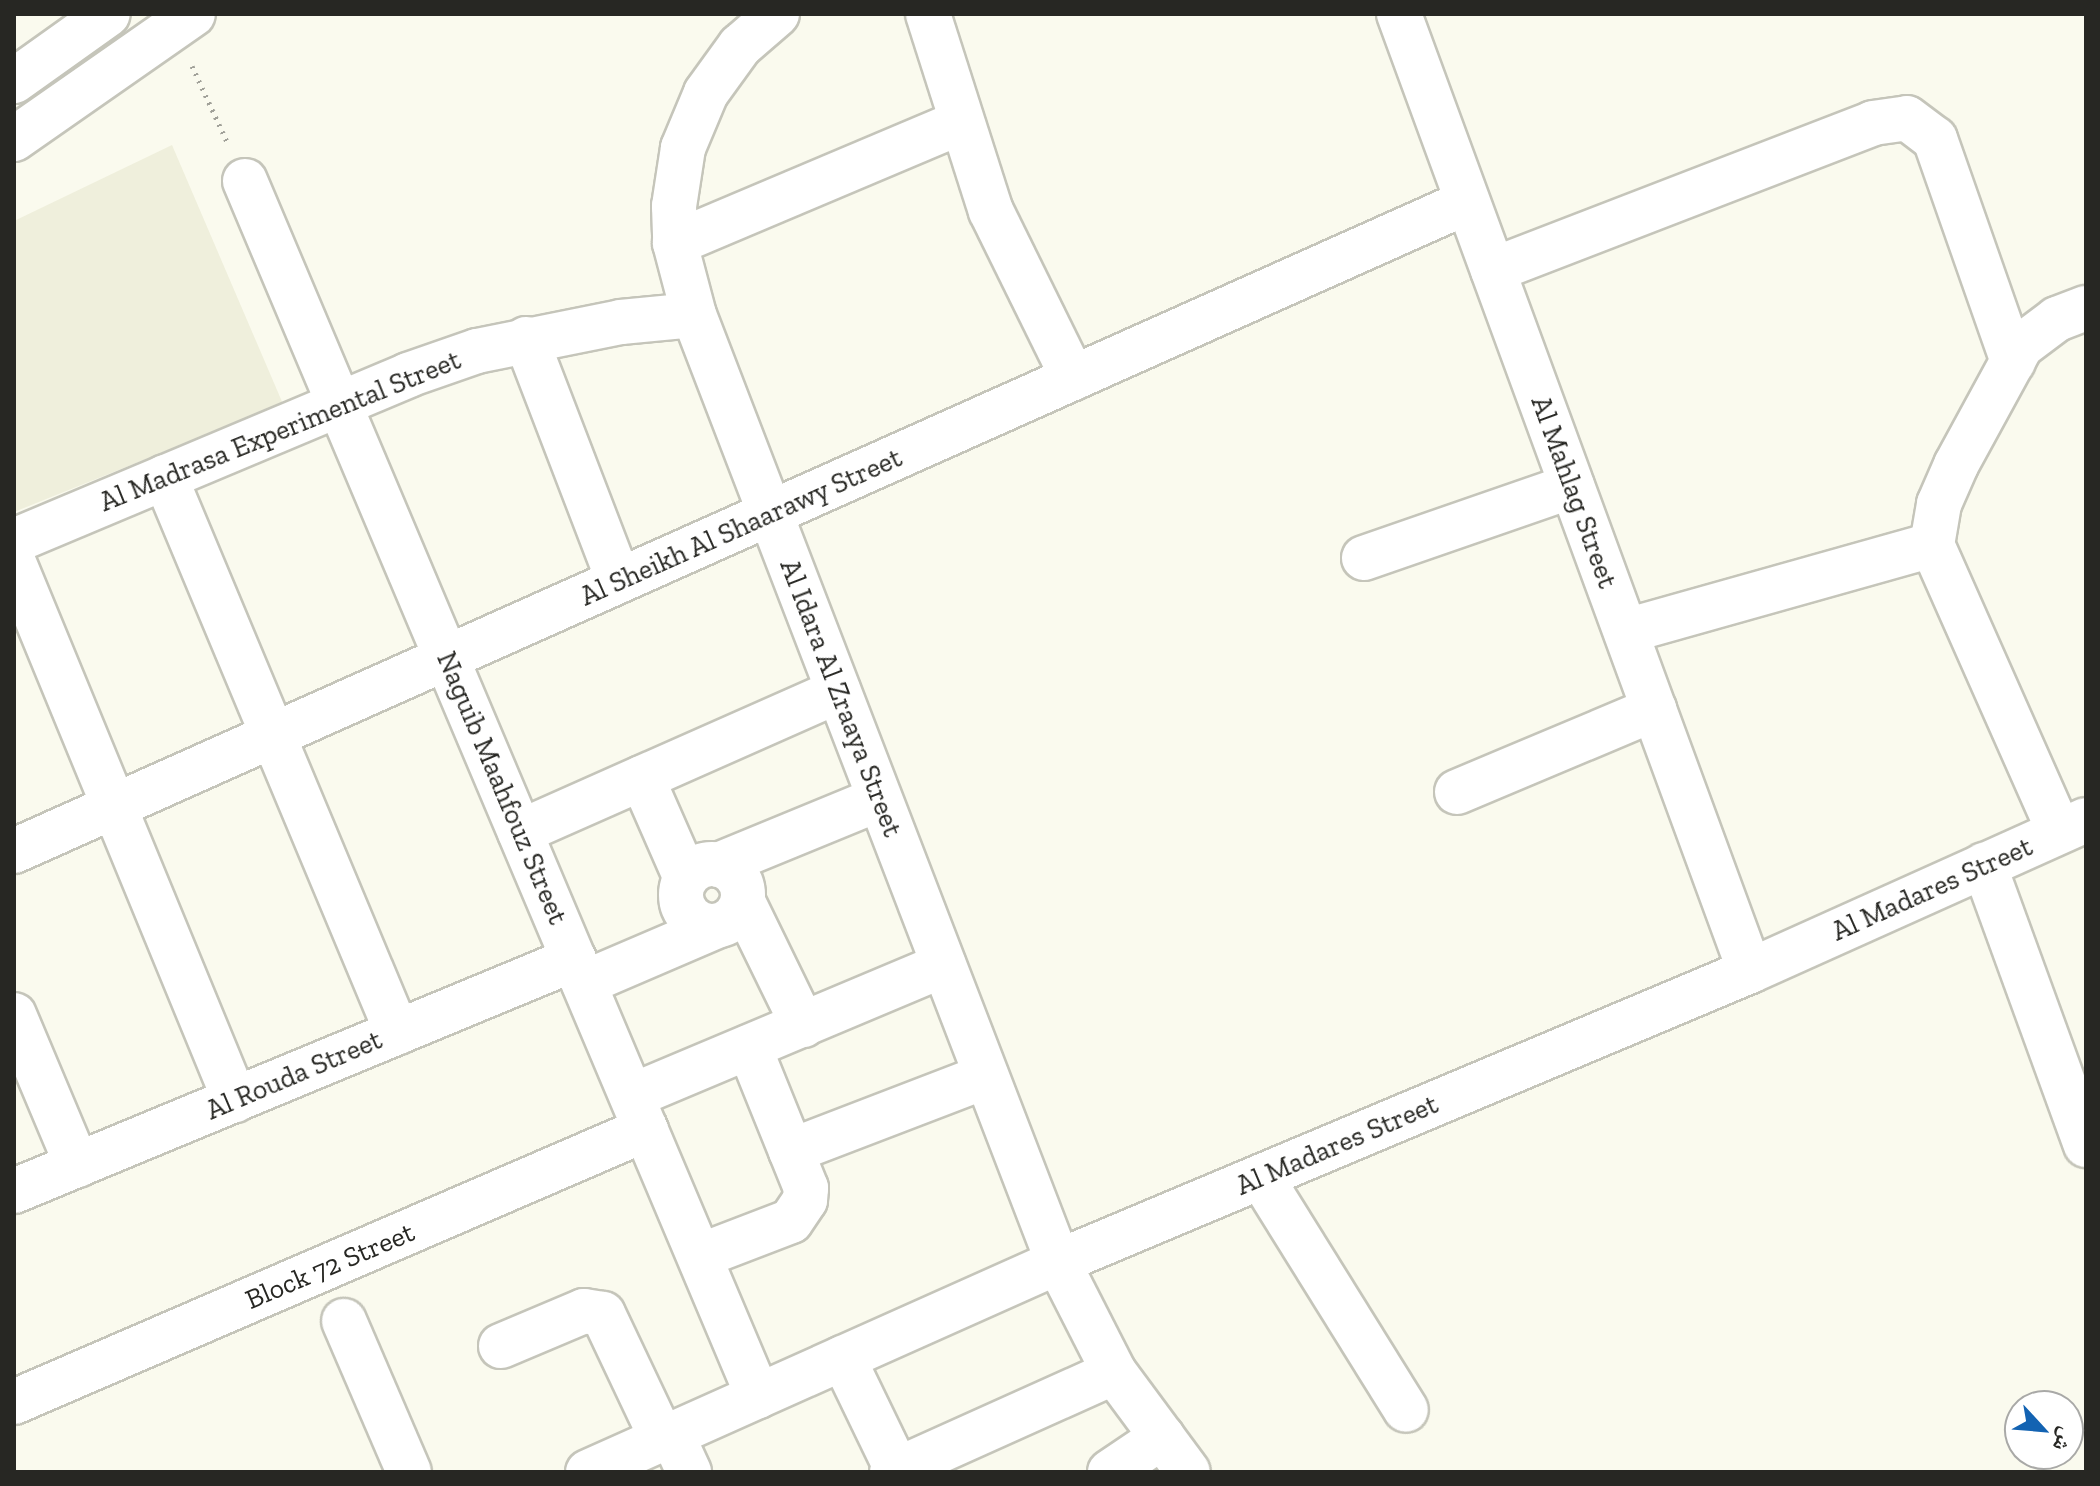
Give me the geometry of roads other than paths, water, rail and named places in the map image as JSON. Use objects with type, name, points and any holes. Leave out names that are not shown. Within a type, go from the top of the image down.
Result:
[{"type":"street","points":[[14,81],[108,14]]},
{"type":"street","name":"Al Idara Al Zraaya Street","points":[[777,14],[740,46],[706,93],[683,148],[674,206],[675,243],[694,315],[1058,1262],[1114,1372],[1188,1472]]},
{"type":"street","points":[[928,14],[959,123],[991,211],[1073,378]]},
{"type":"street","name":"Al Mahlag Street","points":[[1399,14],[1750,971]]},
{"type":"street","points":[[14,139],[184,22]]},
{"type":"street","points":[[1493,270],[1873,123],[1907,118],[1935,139],[2013,362]]},
{"type":"street","points":[[675,243],[959,123]]},
{"type":"street","name":"Naguib Maahfouz Street","points":[[245,181],[758,1396]]},
{"type":"street","name":"Al Sheikh Al Shaarawy Street","points":[[14,851],[1467,202]]},
{"type":"street","points":[[2073,826],[1932,545],[1939,504],[1956,465],[2021,346],[2057,319],[2086,308]]},
{"type":"street","name":"Al Madrasa Experimental Street","points":[[14,541],[408,375],[526,339],[694,315]]},
{"type":"street","points":[[526,339],[619,581]]},
{"type":"street","points":[[165,477],[397,1032]]},
{"type":"street","points":[[1364,558],[1572,486]]},
{"type":"street","points":[[1626,631],[1932,545]]},
{"type":"street","points":[[14,563],[235,1100]]},
{"type":"street","points":[[520,832],[838,691]]},
{"type":"street","points":[[1457,792],[1654,709]]},
{"type":"street","points":[[642,778],[702,872],[738,878],[730,914],[803,1025]]},
{"type":"street","points":[[730,914],[694,921],[681,901],[702,872],[879,799]]},
{"type":"street","name":"Al Madares Street","points":[[588,1472],[674,1449],[758,1396],[1058,1262],[1750,971],[2073,826]]},
{"type":"street","points":[[1984,865],[2086,1145]]},
{"type":"street","name":"Al Rouda Street","points":[[14,1191],[397,1032],[579,971],[730,914]]},
{"type":"street","name":"Block 72 Street","points":[[14,1402],[639,1113],[749,1047],[944,965]]},
{"type":"street","points":[[14,1015],[77,1165]]},
{"type":"street","points":[[700,1256],[791,1221],[806,1188],[749,1047]]},
{"type":"street","points":[[791,1151],[986,1076]]},
{"type":"street","points":[[1261,1177],[1406,1410]]},
{"type":"street","points":[[501,1346],[584,1311],[603,1314],[674,1449]]},
{"type":"street","points":[[344,1321],[409,1472]]},
{"type":"street","points":[[843,1358],[895,1471],[1114,1372]]},
{"type":"street","points":[[1110,1472],[1162,1437]]}]
